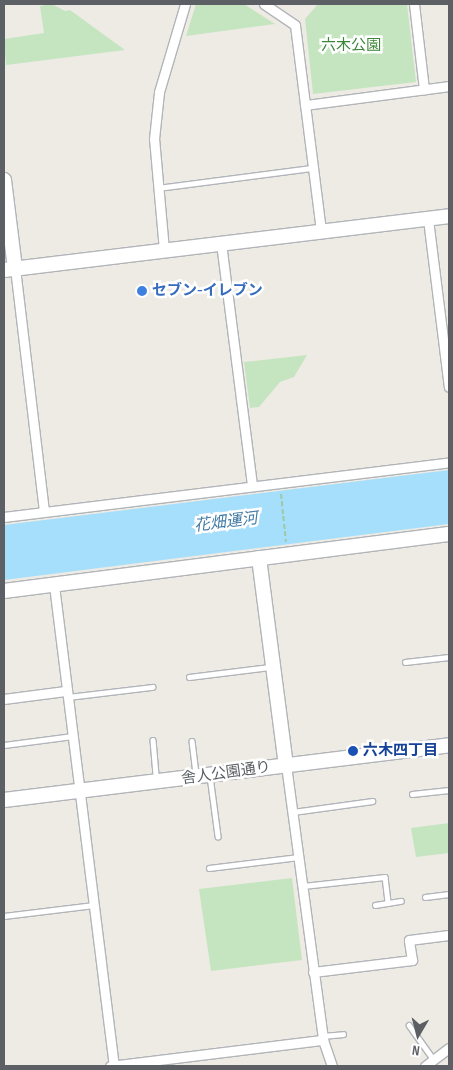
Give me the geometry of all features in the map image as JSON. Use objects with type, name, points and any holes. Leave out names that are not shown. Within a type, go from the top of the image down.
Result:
[{"type":"street","points":[[164,250],[156,188],[154,139],[159,92],[185,4]]},
{"type":"street","points":[[264,4],[295,25],[321,231]]},
{"type":"street","points":[[414,4],[424,89]]},
{"type":"street","points":[[305,105],[449,86]]},
{"type":"street","points":[[4,180],[9,269],[44,512]]},
{"type":"street","points":[[9,269],[449,216]]},
{"type":"street","points":[[428,219],[449,387]]},
{"type":"street","points":[[221,243],[252,486]]},
{"type":"street","points":[[4,516],[449,462]]},
{"type":"street","points":[[4,591],[449,534]]},
{"type":"street","points":[[259,558],[313,972],[323,1038],[332,1066]]},
{"type":"street","points":[[54,585],[78,791],[114,1066]]},
{"type":"street","points":[[4,699],[66,694]]},
{"type":"street","name":"舎人公園通り","points":[[4,800],[449,745]]},
{"type":"street","points":[[313,972],[412,960],[409,940],[449,935]]},
{"type":"street","points":[[109,1066],[323,1038]]},
{"type":"street","points":[[428,1064],[449,1048]]},
{"type":"lane","points":[[156,188],[313,168]]},
{"type":"lane","points":[[405,662],[449,656]]},
{"type":"lane","points":[[189,677],[272,667]]},
{"type":"lane","points":[[66,694],[152,687]]},
{"type":"lane","points":[[4,745],[72,736]]},
{"type":"lane","points":[[153,740],[156,782]]},
{"type":"lane","points":[[192,741],[218,836]]},
{"type":"lane","points":[[412,794],[449,790]]},
{"type":"lane","points":[[293,812],[372,801]]},
{"type":"lane","points":[[209,868],[299,857]]},
{"type":"lane","points":[[303,886],[385,876],[388,903]]},
{"type":"lane","points":[[426,897],[449,894]]},
{"type":"lane","points":[[375,905],[401,901]]},
{"type":"lane","points":[[4,916],[93,905]]},
{"type":"lane","points":[[409,1025],[428,1064]]},
{"type":"lane","points":[[323,1038],[342,1034]]},
{"type":"path","points":[[280,487],[286,545]]},
{"type":"green space","points":[[52,4],[65,11],[70,10],[125,50],[6,65],[4,39],[44,33],[40,6]]},
{"type":"green space","points":[[196,4],[244,4],[275,24],[186,36]]},
{"type":"green space","name":"六木公園","points":[[318,4],[407,4],[416,82],[313,94],[305,19]]},
{"type":"green space","points":[[307,355],[294,377],[280,382],[259,407],[250,408],[244,362]]},
{"type":"green space","points":[[449,823],[449,853],[416,857],[411,828]]},
{"type":"green space","points":[[292,878],[302,960],[211,971],[199,889]]},
{"type":"water","name":"花畑運河","points":[[449,470],[449,524],[4,580],[4,525]]},
{"type":"place","name":"セブン-イレブン","points":[[142,291]]},
{"type":"place","name":"六木四丁目","points":[[353,751]]}]
